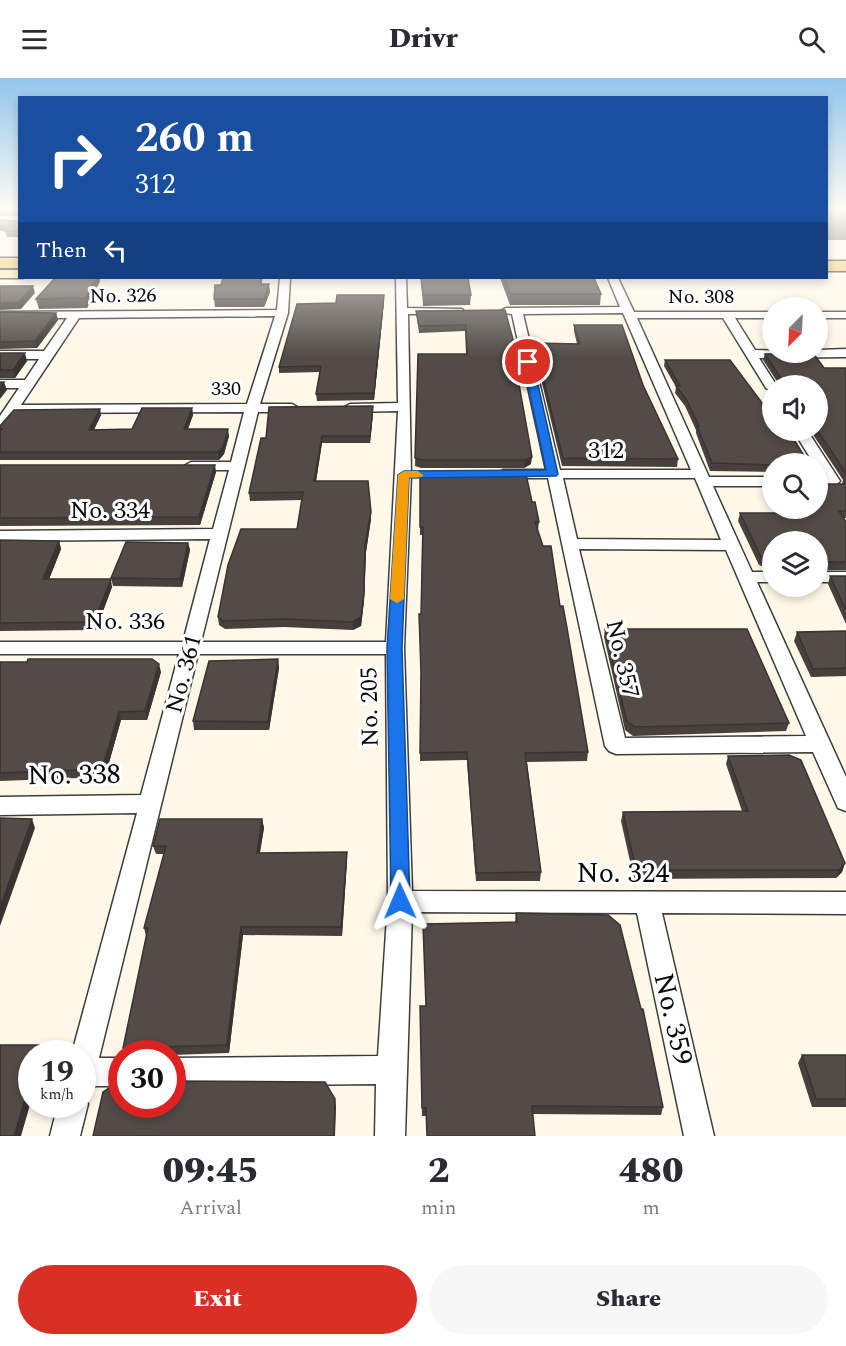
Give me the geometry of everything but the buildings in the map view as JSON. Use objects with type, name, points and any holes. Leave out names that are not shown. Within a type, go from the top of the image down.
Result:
[{"type":"main road","points":[[0,263],[18,263]]},
{"type":"main road","points":[[828,266],[846,266]]},
{"type":"main road","points":[[0,272],[18,272]]},
{"type":"street","name":"No. 361","points":[[90,1040],[252,408],[282,313],[285,279]]},
{"type":"street","name":"No. 205","points":[[390,1136],[391,1070],[400,901],[395,648],[410,475],[400,279]]},
{"type":"street","points":[[613,279],[846,802]]},
{"type":"street","points":[[25,315],[38,300]]},
{"type":"street","points":[[403,311],[468,311]]},
{"type":"street","name":"No. 308","points":[[490,311],[762,315]]},
{"type":"street","points":[[517,311],[552,474],[570,544],[732,544]]},
{"type":"street","name":"No. 326","points":[[0,315],[282,313]]},
{"type":"street","points":[[0,426],[75,315]]},
{"type":"street","points":[[727,315],[764,375]]},
{"type":"street","points":[[828,315],[846,315]]},
{"type":"street","points":[[750,354],[846,352]]},
{"type":"street","points":[[0,355],[49,355]]},
{"type":"street","points":[[0,384],[29,384]]},
{"type":"street","points":[[335,408],[405,407]]},
{"type":"street","name":"330","points":[[12,409],[312,408]]},
{"type":"street","points":[[807,441],[832,481]]},
{"type":"street","points":[[172,466],[238,466]]},
{"type":"street","name":"312","points":[[484,474],[762,481]]},
{"type":"street","name":"No. 334","points":[[0,536],[221,534]]},
{"type":"street","name":"No. 357","points":[[570,544],[616,746],[819,744]]},
{"type":"street","points":[[746,577],[762,577]]},
{"type":"street","points":[[828,577],[846,577]]},
{"type":"street","name":"No. 336","points":[[0,648],[395,648]]},
{"type":"street","name":"No. 338","points":[[0,806],[149,804]]},
{"type":"street","name":"No. 324","points":[[400,901],[846,903]]},
{"type":"street","name":"No. 359","points":[[647,903],[699,1136]]},
{"type":"street","points":[[186,1072],[391,1070]]},
{"type":"street","points":[[65,1136],[70,1118]]},
{"type":"slow traffic","points":[[397,599],[404,475],[418,475]]},
{"type":"route","points":[[400,901],[395,648],[404,475],[552,474],[528,362]]}]
